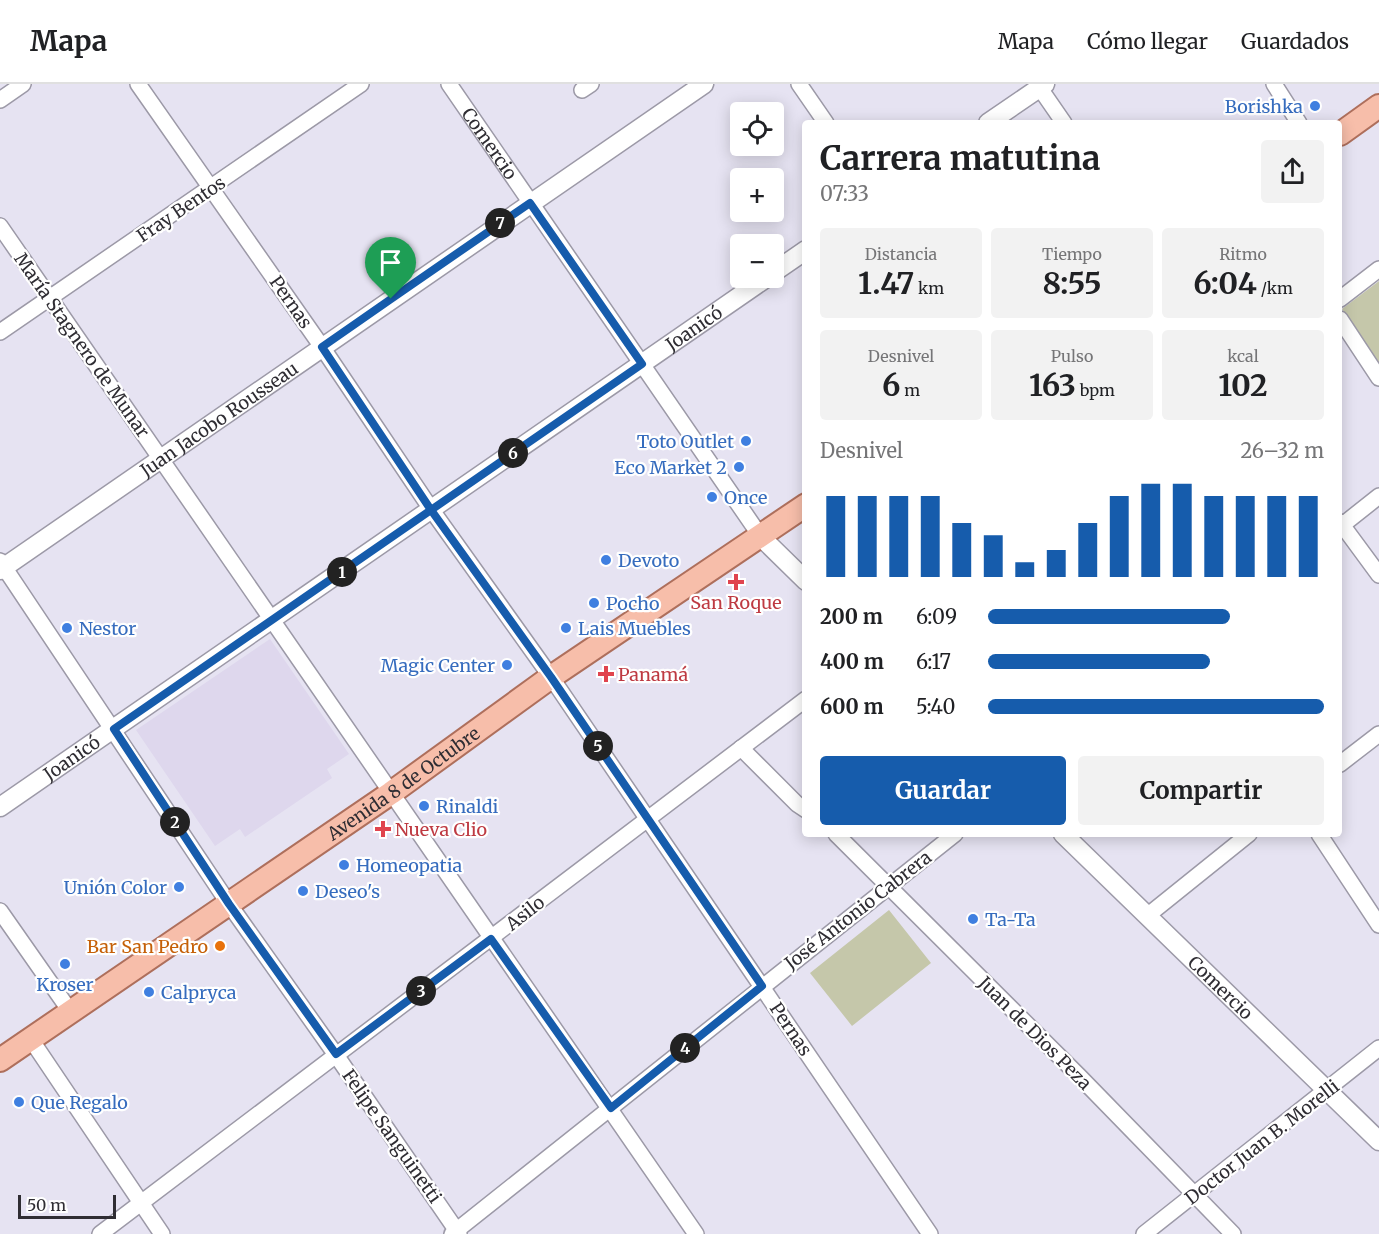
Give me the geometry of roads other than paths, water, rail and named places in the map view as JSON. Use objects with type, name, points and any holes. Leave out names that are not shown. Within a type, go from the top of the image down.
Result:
[{"type":"main road","points":[[1342,133],[1379,106]]},
{"type":"main road","name":"Avenida 8 de Octubre","points":[[0,1060],[391,793],[551,677],[802,508]]},
{"type":"street","points":[[0,100],[23,84]]},
{"type":"street","name":"Pernas","points":[[138,84],[322,347],[431,510],[551,677],[930,1234]]},
{"type":"street","name":"Fray Bentos","points":[[0,332],[361,84]]},
{"type":"street","name":"Comercio","points":[[449,84],[761,537],[802,577]]},
{"type":"street","points":[[800,84],[824,120]]},
{"type":"street","points":[[1274,84],[1297,120]]},
{"type":"street","points":[[992,120],[1041,85],[1062,120]]},
{"type":"street","name":"Juan Jacobo Rousseau","points":[[1,566],[530,203],[692,87]]},
{"type":"street","name":"María Stagnero de Munar","points":[[0,226],[696,1234]]},
{"type":"street","points":[[784,265],[802,253]]},
{"type":"street","points":[[1342,297],[1379,269]]},
{"type":"street","name":"Joanicó","points":[[0,807],[752,288]]},
{"type":"street","points":[[1342,323],[1379,378]]},
{"type":"street","points":[[1342,524],[1379,496]]},
{"type":"street","points":[[1342,528],[1379,575]]},
{"type":"street","name":"Felipe Sanguinetti","points":[[1,566],[114,729],[229,904],[336,1054],[456,1233]]},
{"type":"street","name":"Asilo","points":[[100,1234],[802,702]]},
{"type":"street","points":[[1342,762],[1379,734]]},
{"type":"street","points":[[741,748],[802,807]]},
{"type":"street","name":"Juan de Dios Peza","points":[[839,837],[1079,1076],[1233,1234]]},
{"type":"street","name":"José Antonio Cabrera","points":[[456,1233],[951,837]]},
{"type":"street","name":"Comercio","points":[[1066,837],[1379,1141]]},
{"type":"street","points":[[1147,916],[1245,837]]},
{"type":"street","points":[[1321,837],[1379,925]]},
{"type":"street","points":[[0,911],[70,1011]]},
{"type":"street","points":[[30,1038],[162,1234]]},
{"type":"street","name":"Doctor Juan B. Morelli","points":[[1144,1234],[1195,1196],[1379,1048]]},
{"type":"place","name":"Borishka","points":[[1315,106]]},
{"type":"place","name":"Toto Outlet","points":[[746,441]]},
{"type":"place","name":"Eco Market 2","points":[[739,467]]},
{"type":"place","name":"Once","points":[[712,497]]},
{"type":"place","name":"Devoto","points":[[606,560]]},
{"type":"place","name":"San Roque","points":[[736,582]]},
{"type":"place","name":"Pocho","points":[[594,603]]},
{"type":"place","name":"Nestor","points":[[67,628]]},
{"type":"place","name":"Lais Muebles","points":[[566,628]]},
{"type":"place","name":"Magic Center","points":[[507,665]]},
{"type":"place","name":"Panamá","points":[[606,674]]},
{"type":"place","name":"Rinaldi","points":[[424,806]]},
{"type":"place","name":"Nueva Clio","points":[[383,829]]},
{"type":"place","name":"Homeopatia","points":[[344,865]]},
{"type":"place","name":"Unión Color","points":[[179,887]]},
{"type":"place","name":"Deseo's","points":[[303,891]]},
{"type":"place","name":"Ta-Ta","points":[[973,919]]},
{"type":"place","name":"Bar San Pedro","points":[[220,946]]},
{"type":"place","name":"Kroser","points":[[65,964]]},
{"type":"place","name":"Calpryca","points":[[149,992]]},
{"type":"place","name":"Que Regalo","points":[[19,1102]]}]
